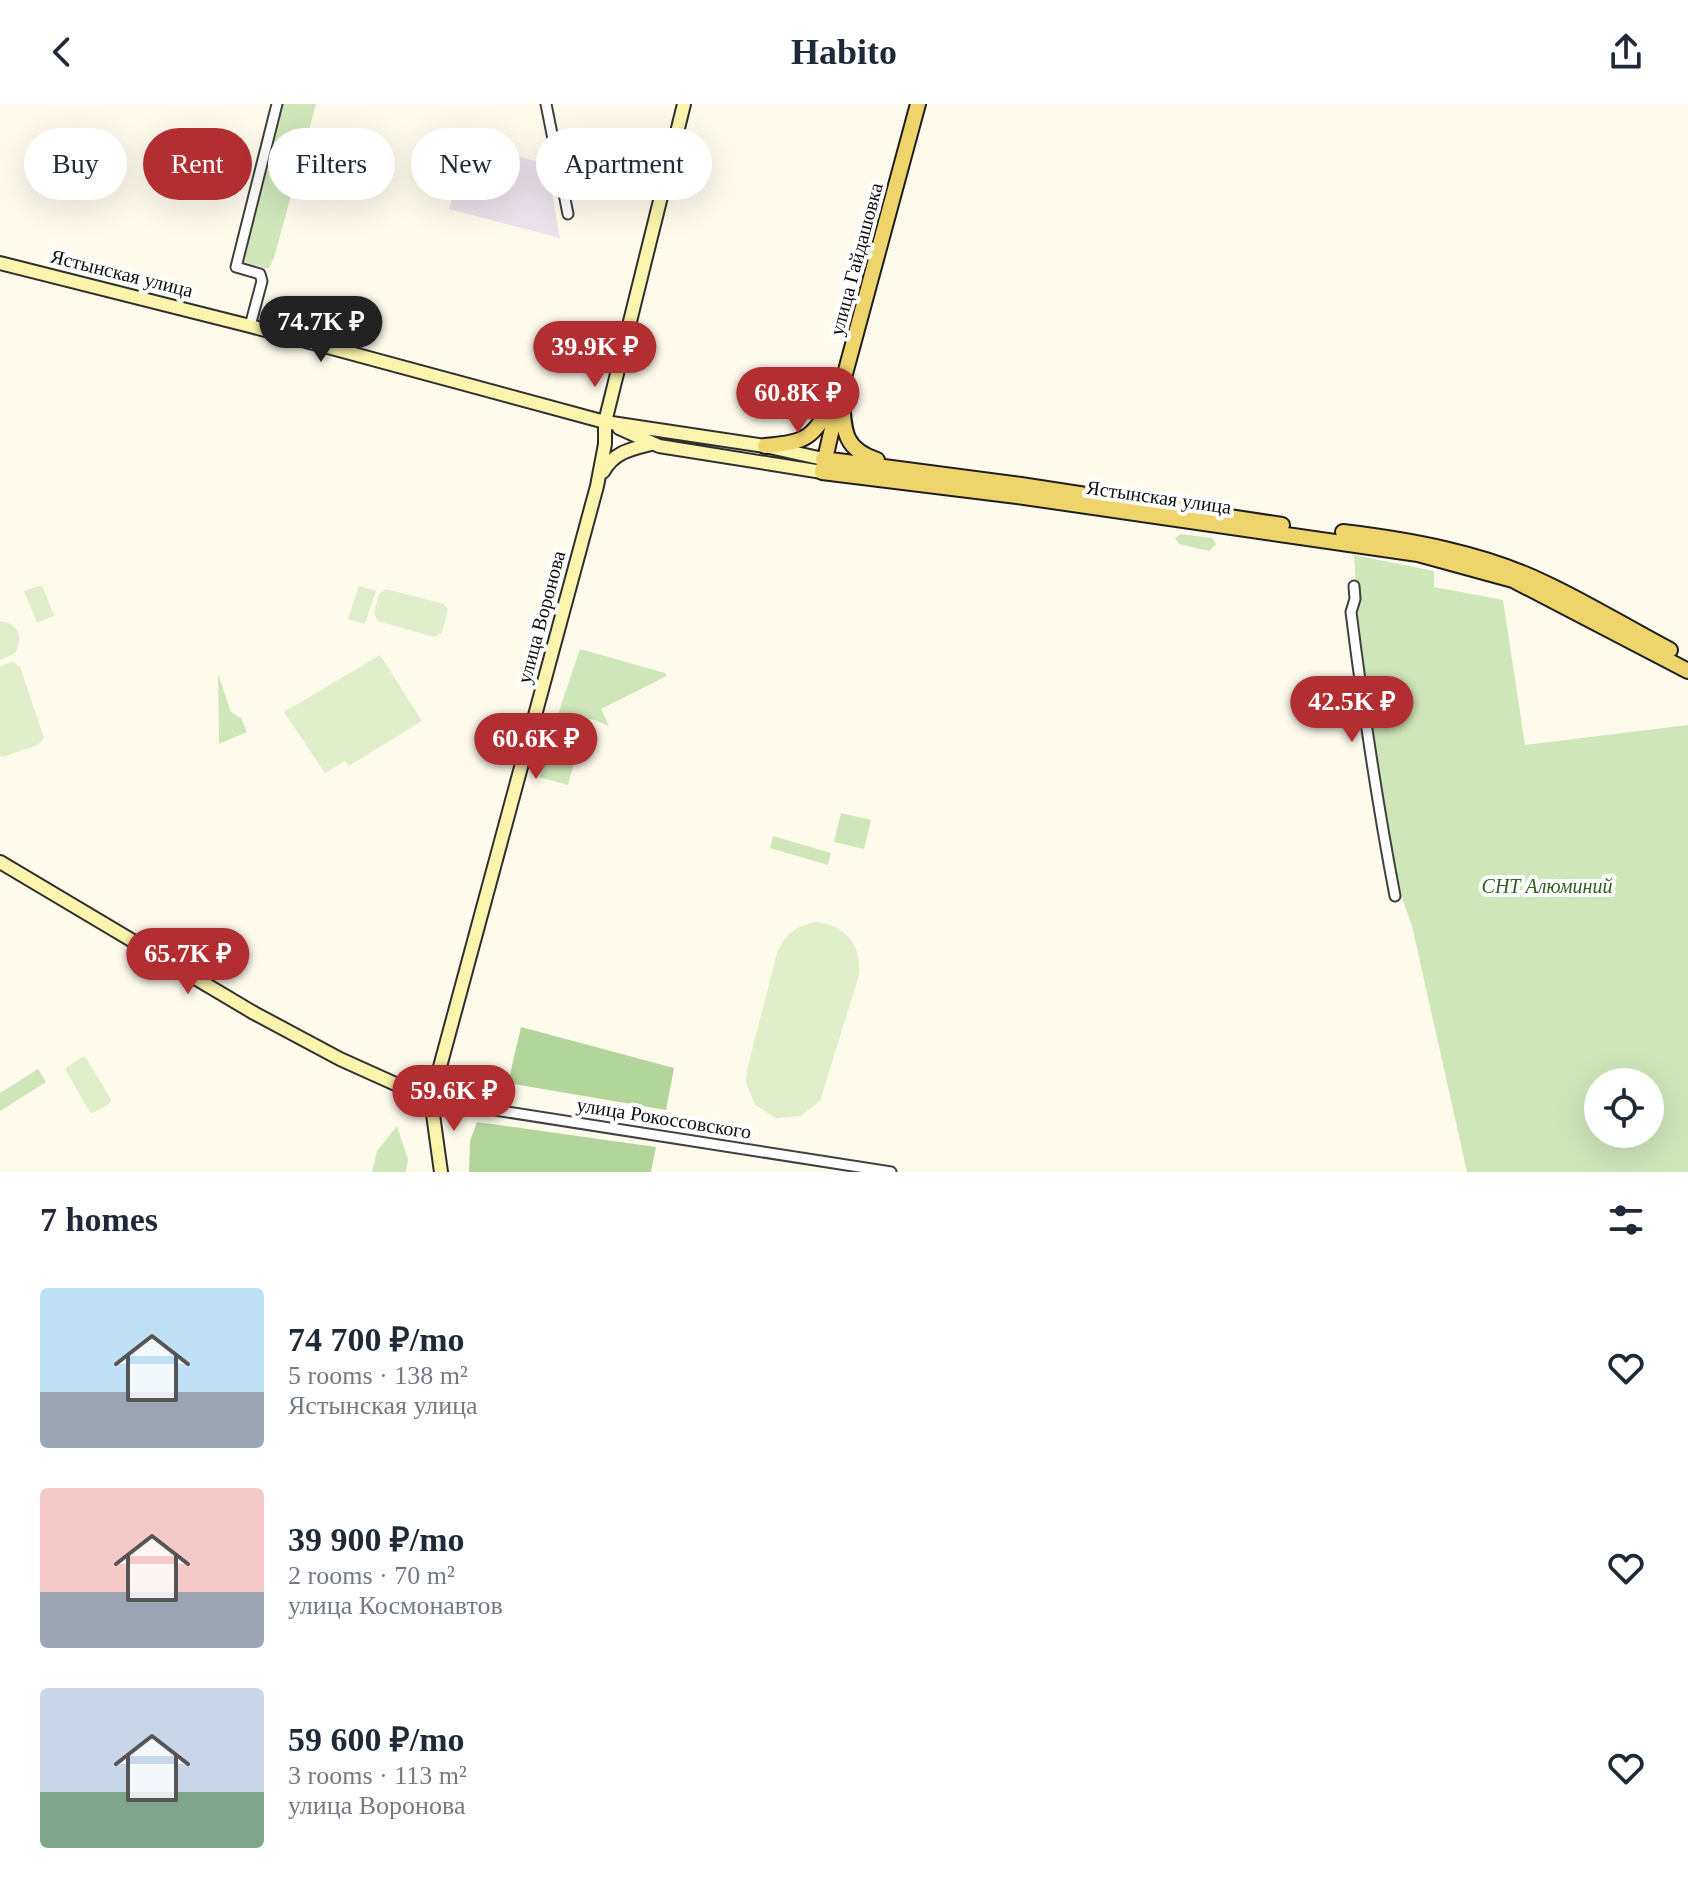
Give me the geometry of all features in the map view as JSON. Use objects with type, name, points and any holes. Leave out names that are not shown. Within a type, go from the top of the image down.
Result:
[{"type":"main road","name":"улица Воронова","points":[[441,1172],[431,1100],[597,486],[605,444],[605,422],[684,104]]},
{"type":"main road","name":"улица Гайдашовка","points":[[823,466],[918,104]]},
{"type":"main road","name":"Ястынская улица","points":[[0,263],[250,326],[605,422],[765,446],[823,466],[1418,554],[1469,566],[1539,592],[1688,671]]},
{"type":"main road","points":[[765,446],[790,444],[811,436],[842,385]]},
{"type":"main road","points":[[842,385],[849,444],[860,454],[912,470]]},
{"type":"main road","name":"Ястынская улица","points":[[605,422],[651,444],[717,457],[912,470],[1375,536],[1432,547],[1515,570],[1545,582],[1688,660]]},
{"type":"main road","points":[[597,486],[605,468],[621,452],[651,444]]},
{"type":"main road","points":[[0,862],[254,1013],[340,1059],[431,1100]]},
{"type":"street","points":[[250,326],[262,281],[260,274],[236,267],[277,104]]},
{"type":"street","points":[[546,104],[568,214]]},
{"type":"street","points":[[1354,586],[1355,599],[1351,612],[1363,705],[1395,896]]},
{"type":"street","name":"улица Рокоссовского","points":[[431,1100],[891,1172]]},
{"type":"shaded area","points":[[520,157],[536,161],[536,200],[553,200],[560,238],[449,209],[452,200],[520,200]]},
{"type":"green space","points":[[283,104],[316,104],[309,128],[277,128]]},
{"type":"green space","points":[[268,160],[268,200],[290,200],[274,258],[268,269],[241,261]]},
{"type":"green space","points":[[1181,534],[1212,538],[1216,544],[1209,551],[1179,544],[1175,538]]},
{"type":"green space","name":"СНТ Алюминий","points":[[1354,555],[1434,571],[1434,587],[1503,600],[1525,745],[1688,725],[1688,1172],[1467,1172],[1412,926],[1401,895],[1362,683]]},
{"type":"green space","points":[[42,585],[54,616],[37,623],[24,591]]},
{"type":"green space","points":[[359,586],[376,591],[365,624],[348,619]]},
{"type":"green space","points":[[386,589],[444,604],[448,610],[442,633],[434,637],[378,621],[374,613],[379,594]]},
{"type":"green space","points":[[0,621],[15,628],[19,642],[15,653],[0,660]]},
{"type":"green space","points":[[580,649],[667,676],[601,709],[609,726],[592,719],[555,723]]},
{"type":"green space","points":[[380,655],[422,721],[349,766],[345,761],[325,773],[284,712]]},
{"type":"green space","points":[[13,662],[20,667],[44,738],[38,745],[3,757],[0,756],[0,666]]},
{"type":"green space","points":[[218,674],[231,712],[241,718],[247,732],[219,744]]},
{"type":"green space","points":[[551,734],[582,735],[568,785],[539,777]]},
{"type":"green space","points":[[841,813],[871,820],[864,849],[834,842]]},
{"type":"green space","points":[[773,836],[831,853],[828,865],[770,848]]},
{"type":"green space","points":[[816,922],[836,927],[850,938],[858,954],[859,975],[820,1101],[801,1116],[776,1118],[755,1105],[746,1082],[747,1070],[777,953],[792,932]]},
{"type":"green space","points":[[521,1027],[674,1068],[666,1110],[508,1083]]},
{"type":"green space","points":[[82,1057],[86,1058],[111,1099],[110,1103],[93,1113],[66,1071]]},
{"type":"green space","points":[[38,1069],[46,1082],[0,1111],[0,1093]]},
{"type":"green space","points":[[477,1122],[656,1147],[651,1172],[469,1172],[470,1141]]},
{"type":"green space","points":[[397,1126],[408,1159],[406,1172],[372,1172],[377,1151]]}]
